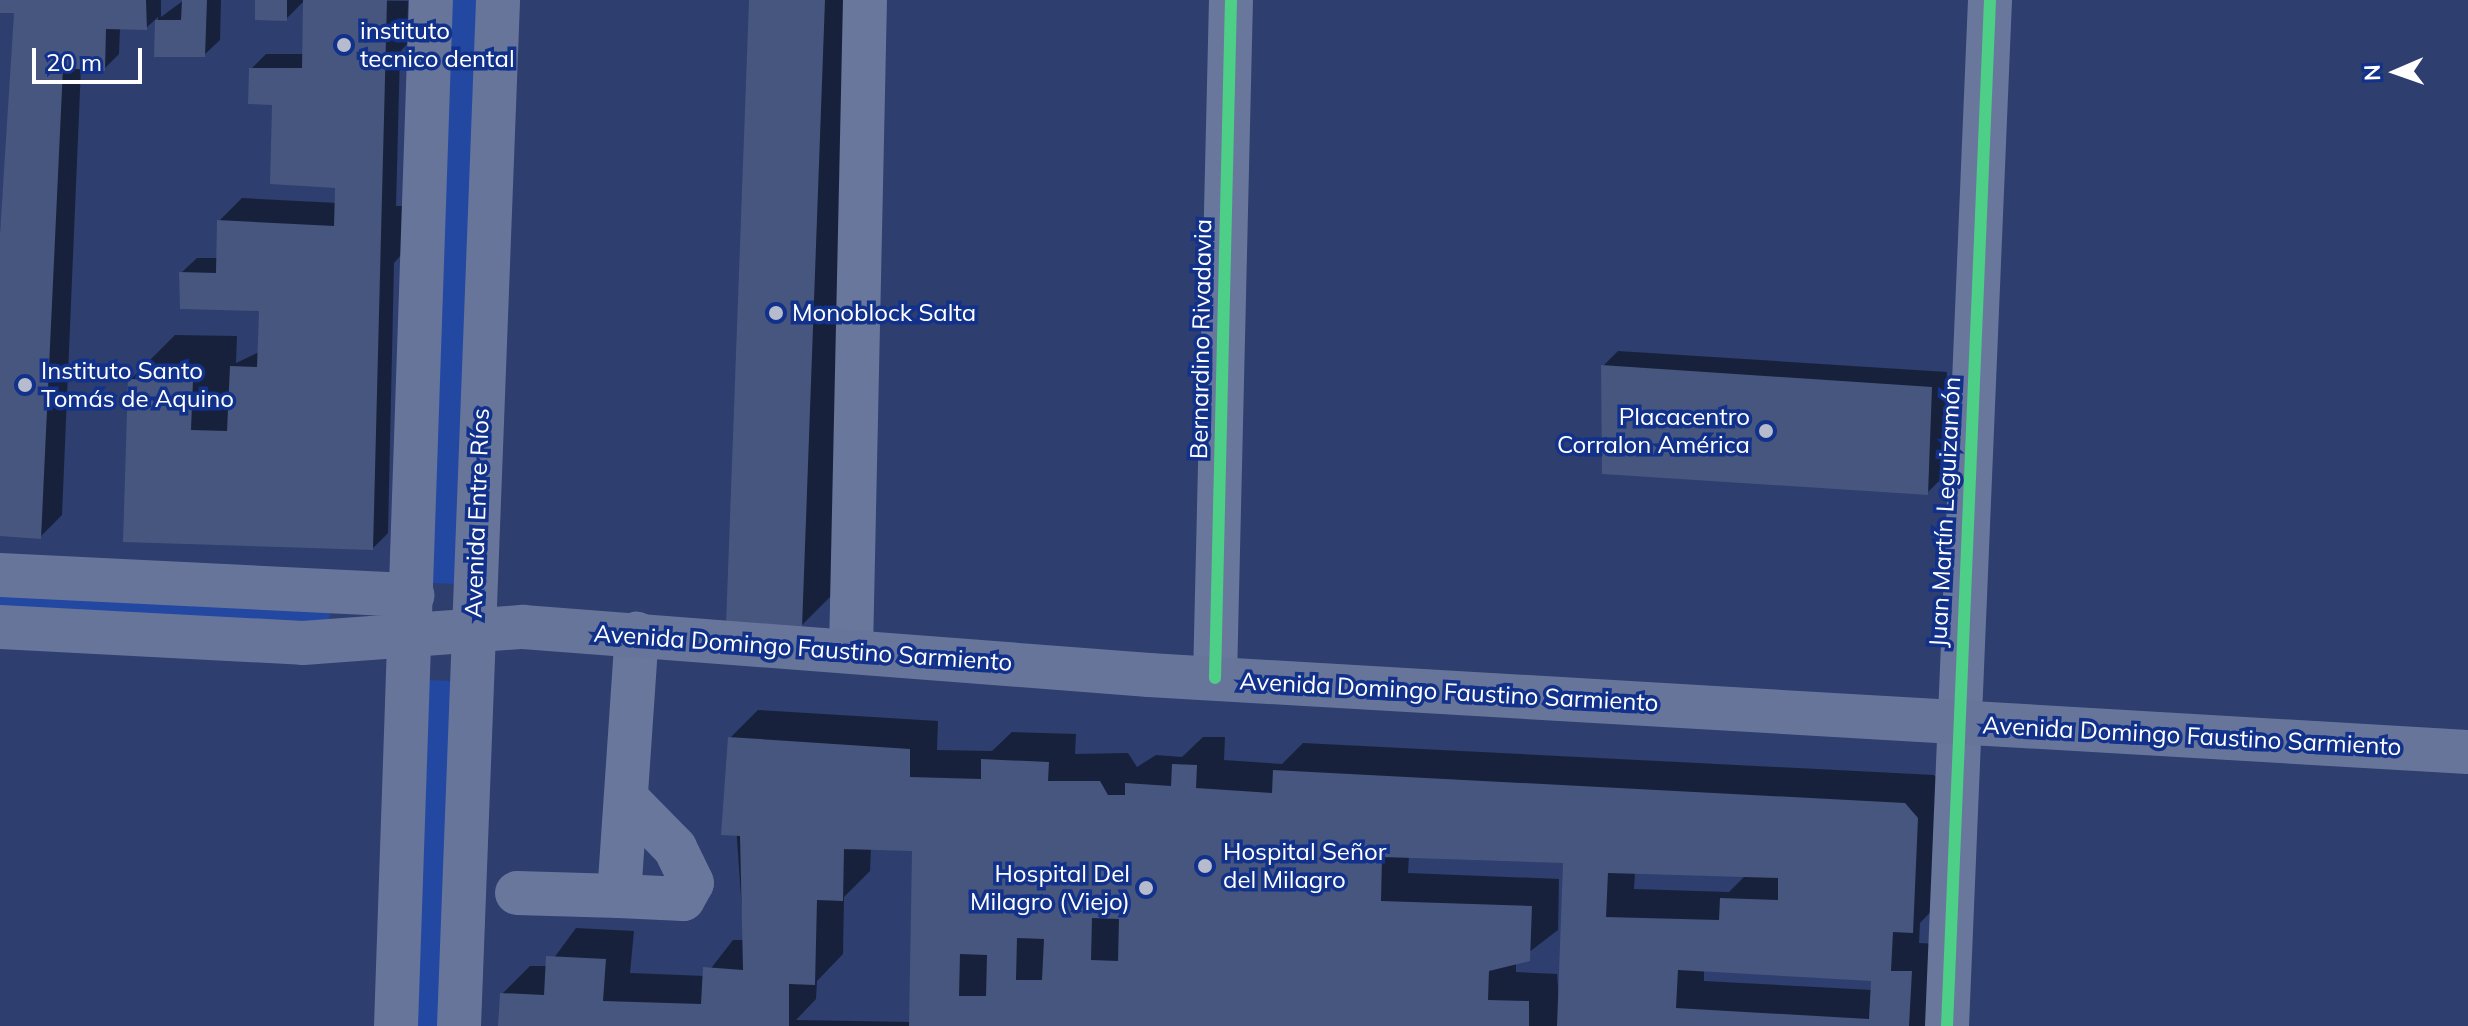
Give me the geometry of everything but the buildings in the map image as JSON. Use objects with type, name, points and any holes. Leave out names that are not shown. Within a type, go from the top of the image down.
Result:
[{"type":"main road","points":[[396,1026],[431,0]]},
{"type":"main road","name":"Avenida Entre Ríos","points":[[459,1026],[498,0]]},
{"type":"main road","name":"Avenida Domingo Faustino Sarmiento","points":[[0,575],[412,615],[473,625],[637,634],[1215,678],[2468,752]]},
{"type":"main road","name":"Avenida Domingo Faustino Sarmiento","points":[[0,627],[303,643],[412,615]]},
{"type":"street","points":[[851,651],[865,0]]},
{"type":"street","name":"Bernardino Rivadavia","points":[[1215,678],[1231,0]]},
{"type":"street","name":"Juan Martín Leguizamón","points":[[1947,1026],[1990,0]]},
{"type":"street","points":[[619,896],[629,801],[637,634]]},
{"type":"street","points":[[517,893],[683,899],[692,883],[675,848],[629,801]]},
{"type":"shaded area","points":[[451,0],[480,0],[459,584],[430,583]]},
{"type":"shaded area","points":[[0,593],[330,609],[329,624],[0,608]]},
{"type":"shaded area","points":[[425,680],[454,681],[441,1026],[412,1026]]},
{"type":"cycle path","points":[[1215,678],[1231,0]]},
{"type":"cycle path","points":[[1947,1026],[1990,0]]},
{"type":"place","name":"instituto tecnico dental","points":[[344,45]]},
{"type":"place","name":"Monoblock Salta","points":[[776,313]]},
{"type":"place","name":"Instituto Santo Tomás de Aquino","points":[[25,385]]},
{"type":"place","name":"Placacentro Corralon América","points":[[1766,431]]},
{"type":"place","name":"Hospital Señor del Milagro","points":[[1205,866]]},
{"type":"place","name":"Hospital Del Milagro (Viejo)","points":[[1146,888]]}]
